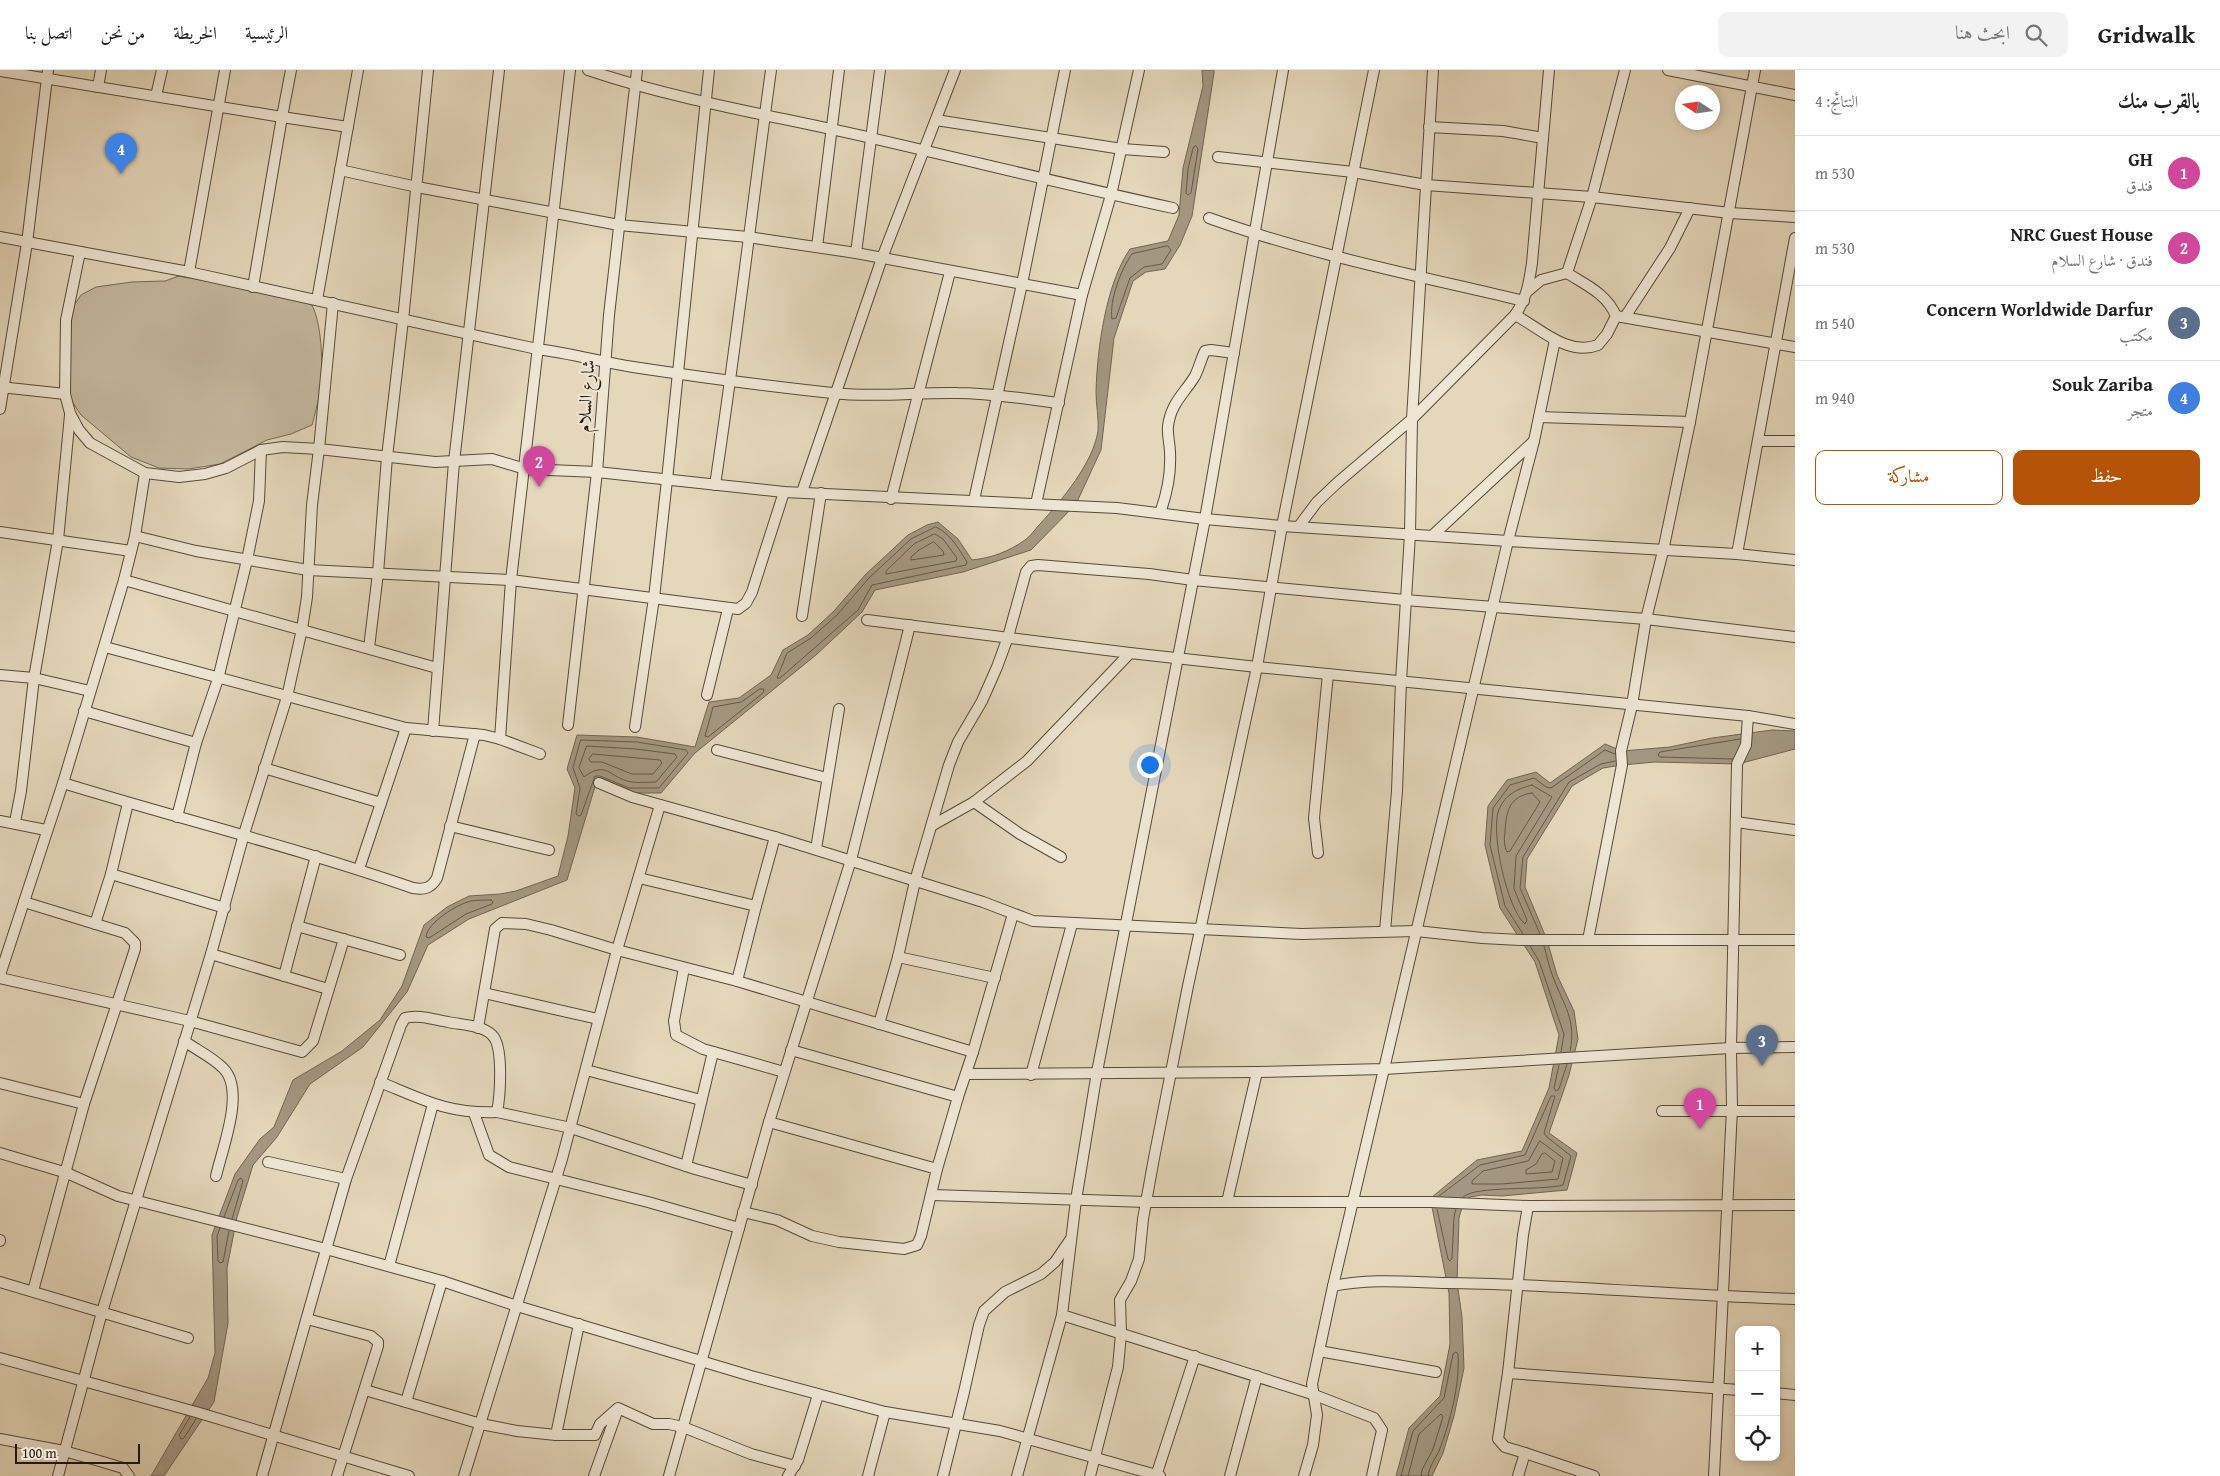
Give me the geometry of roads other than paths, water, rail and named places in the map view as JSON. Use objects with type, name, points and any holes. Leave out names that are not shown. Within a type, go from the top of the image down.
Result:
[{"type":"street","points":[[98,87],[101,70]]},
{"type":"street","points":[[156,96],[162,70]]},
{"type":"street","points":[[189,272],[225,70]]},
{"type":"street","points":[[253,287],[291,70]]},
{"type":"street","points":[[317,300],[358,70]]},
{"type":"street","points":[[369,648],[378,573],[386,457],[403,320],[428,70]]},
{"type":"street","points":[[433,731],[454,462],[500,70]]},
{"type":"street","points":[[500,739],[511,580],[570,70]]},
{"type":"street","points":[[588,70],[635,86],[705,103],[870,138],[1173,208]]},
{"type":"street","name":"شارع السلام","points":[[568,724],[597,472],[609,315],[637,70]]},
{"type":"street","points":[[635,727],[654,598],[694,232],[709,70]]},
{"type":"street","points":[[715,485],[731,380],[771,70]]},
{"type":"street","points":[[817,247],[839,70]]},
{"type":"street","points":[[856,253],[880,70]]},
{"type":"street","points":[[802,492],[834,393],[882,258],[955,70]]},
{"type":"street","points":[[974,500],[1022,284],[1065,70]]},
{"type":"street","points":[[1036,504],[1082,295],[1111,195],[1139,70]]},
{"type":"street","points":[[1017,1476],[1062,1315],[1076,1200],[1097,1072],[1205,519],[1283,70]]},
{"type":"street","points":[[1090,1476],[1118,1367],[1121,1334],[1120,1300],[1131,1281],[1139,1259],[1147,1202],[1200,928],[1257,667],[1282,526],[1374,70]]},
{"type":"street","points":[[1385,931],[1397,791],[1401,681],[1410,534],[1412,419],[1433,70]]},
{"type":"street","points":[[1299,526],[1318,502],[1337,483],[1412,419],[1515,316],[1524,301],[1528,290],[1549,70]]},
{"type":"street","points":[[1567,273],[1592,196],[1625,70]]},
{"type":"street","points":[[1668,70],[1795,95]]},
{"type":"street","points":[[1588,940],[1622,765],[1621,751],[1632,705],[1646,619],[1663,550],[1690,422],[1755,70]]},
{"type":"street","points":[[0,71],[47,75],[98,87],[348,127]]},
{"type":"street","points":[[0,409],[2,387],[27,243],[47,75]]},
{"type":"street","points":[[936,120],[1050,138],[1164,152]]},
{"type":"street","points":[[1429,127],[1503,132],[1543,138]]},
{"type":"street","points":[[1218,158],[1353,172],[1426,185],[1592,196],[1730,213],[1795,217]]},
{"type":"street","points":[[340,170],[417,187],[619,225],[748,237],[817,247],[1082,295]]},
{"type":"street","points":[[1515,316],[1555,340],[1585,348],[1598,345],[1670,248],[1690,208]]},
{"type":"street","points":[[1209,218],[1254,234],[1336,257],[1524,301]]},
{"type":"street","points":[[0,237],[189,272],[537,349],[678,374],[834,393],[997,395],[1059,403]]},
{"type":"street","points":[[1737,554],[1795,238]]},
{"type":"street","points":[[80,252],[66,320],[65,394],[70,414],[79,430],[90,443],[145,474],[179,477],[205,474],[226,468],[261,450],[283,447],[454,462],[480,458],[492,459],[525,469],[597,472],[784,492],[891,499],[974,500],[1117,508],[1282,526],[1737,554],[1795,560]]},
{"type":"street","points":[[891,499],[950,272]]},
{"type":"street","points":[[1528,290],[1541,280],[1567,273],[1607,299],[1620,316],[1707,333],[1795,347]]},
{"type":"street","points":[[58,1476],[102,1312],[212,954],[244,834],[287,697],[302,629],[312,505],[333,303]]},
{"type":"street","points":[[1304,1476],[1313,1445],[1317,1415],[1312,1394],[1312,1384],[1333,1286],[1508,541],[1534,441],[1555,340]]},
{"type":"street","points":[[1160,513],[1166,496],[1169,478],[1170,451],[1168,426],[1176,401],[1195,376],[1206,352],[1212,350],[1234,353]]},
{"type":"street","points":[[2,387],[65,394]]},
{"type":"street","points":[[14,822],[21,791],[34,678],[58,540],[70,414]]},
{"type":"street","points":[[1539,417],[1690,422]]},
{"type":"street","points":[[1433,535],[1534,441]]},
{"type":"street","points":[[1759,441],[1795,441]]},
{"type":"street","points":[[177,817],[196,743],[218,678],[248,560],[259,501],[261,450]]},
{"type":"street","points":[[145,474],[135,536],[124,580],[63,783],[46,830],[0,977],[190,1021],[302,1052],[313,1041],[344,940]]},
{"type":"street","points":[[135,536],[196,551],[308,570],[511,580],[584,588],[728,609],[742,606],[752,592],[784,492]]},
{"type":"street","points":[[802,616],[821,493]]},
{"type":"street","points":[[0,532],[131,551]]},
{"type":"street","points":[[879,1024],[898,957],[915,881],[933,825],[949,765],[958,742],[982,701],[1008,637],[1026,572],[1034,565],[1148,574],[1271,588],[1406,600],[1646,619],[1795,637]]},
{"type":"street","points":[[124,580],[437,668]]},
{"type":"street","points":[[707,695],[728,609]]},
{"type":"street","points":[[866,620],[1130,653],[1748,716],[1795,724]]},
{"type":"street","points":[[669,1476],[769,1122],[851,860],[910,625]]},
{"type":"street","points":[[104,647],[406,728],[474,734],[500,739],[540,754]]},
{"type":"street","points":[[933,825],[974,802],[1027,761],[1130,653]]},
{"type":"street","points":[[1318,853],[1314,818],[1328,674]]},
{"type":"street","points":[[0,675],[34,678],[90,691]]},
{"type":"street","points":[[816,850],[839,708]]},
{"type":"street","points":[[84,711],[196,743]]},
{"type":"street","points":[[1714,1476],[1732,1109],[1731,1048],[1737,764],[1746,745],[1748,716]]},
{"type":"street","points":[[360,869],[406,728]]},
{"type":"street","points":[[63,783],[177,817],[244,834],[360,869],[413,888],[422,889],[429,887],[437,878],[474,734]]},
{"type":"street","points":[[717,750],[827,778]]},
{"type":"street","points":[[264,768],[381,803]]},
{"type":"street","points":[[599,783],[632,797],[851,860],[983,902],[1033,921],[1302,934],[1416,931],[1482,938],[1795,940]]},
{"type":"street","points":[[974,802],[1020,834],[1060,858]]},
{"type":"street","points":[[95,924],[111,874],[128,803]]},
{"type":"street","points":[[464,1476],[556,1180],[617,950],[660,805]]},
{"type":"street","points":[[0,820],[46,830]]},
{"type":"street","points":[[1736,822],[1795,830]]},
{"type":"street","points":[[450,826],[549,850]]},
{"type":"street","points":[[737,981],[775,837]]},
{"type":"street","points":[[284,976],[316,856]]},
{"type":"street","points":[[111,874],[225,908]]},
{"type":"street","points":[[639,878],[756,906]]},
{"type":"street","points":[[24,902],[125,933],[135,943],[134,956],[116,1004],[84,1104],[67,1173],[33,1291]]},
{"type":"street","points":[[743,1212],[777,1220],[821,1239],[904,1249],[914,1247],[920,1240],[937,1169],[1014,914]]},
{"type":"street","points":[[478,1028],[496,929],[502,923],[526,924],[737,981],[973,1052]]},
{"type":"street","points":[[1031,1075],[1072,924]]},
{"type":"street","points":[[297,926],[400,955]]},
{"type":"street","points":[[212,954],[328,989]]},
{"type":"street","points":[[898,957],[995,978]]},
{"type":"street","points":[[684,968],[674,1022],[676,1035],[695,1046],[784,1072]]},
{"type":"street","points":[[484,993],[598,1019]]},
{"type":"street","points":[[262,1476],[346,1179],[401,1025],[406,1018],[427,1018],[478,1028],[492,1035],[497,1044],[501,1090],[497,1112]]},
{"type":"street","points":[[184,1041],[224,1068],[232,1083],[233,1107],[216,1176]]},
{"type":"street","points":[[966,1074],[1031,1075],[1097,1072],[1256,1072],[1384,1069],[1731,1048],[1795,1047]]},
{"type":"street","points":[[791,1050],[958,1097]]},
{"type":"street","points":[[686,1166],[713,1052]]},
{"type":"street","points":[[586,1070],[701,1100]]},
{"type":"street","points":[[1227,1202],[1256,1072]]},
{"type":"street","points":[[380,1082],[432,1104],[474,1113],[497,1112],[571,1128],[686,1166],[752,1185]]},
{"type":"street","points":[[0,1083],[84,1104]]},
{"type":"street","points":[[389,1266],[432,1104]]},
{"type":"street","points":[[1662,1111],[1732,1109],[1795,1111]]},
{"type":"street","points":[[474,1113],[484,1144],[493,1159],[509,1167],[648,1202],[739,1228]]},
{"type":"street","points":[[769,1122],[937,1169]]},
{"type":"street","points":[[0,1153],[84,1179],[101,1190],[135,1201],[326,1249],[442,1281],[517,1306],[818,1395],[885,1412],[957,1423],[1028,1438],[1158,1476],[1195,1356]]},
{"type":"street","points":[[268,1162],[346,1179]]},
{"type":"street","points":[[932,1196],[1147,1202],[1431,1202],[1528,1206],[1795,1205]]},
{"type":"street","points":[[1528,1206],[1498,1439],[1505,1447],[1591,1475]]},
{"type":"street","points":[[943,1476],[957,1423],[978,1325],[984,1311],[1004,1292],[1041,1274],[1055,1262],[1072,1237]]},
{"type":"street","points":[[406,1402],[442,1281]]},
{"type":"street","points":[[1333,1286],[1367,1281],[1518,1283],[1723,1297],[1795,1299]]},
{"type":"street","points":[[0,1282],[188,1338]]},
{"type":"street","points":[[1062,1315],[1312,1394],[1374,1418],[1380,1424],[1382,1438],[1372,1476]]},
{"type":"street","points":[[306,1319],[377,1339],[378,1346],[337,1476]]},
{"type":"street","points":[[556,1435],[579,1324]]},
{"type":"street","points":[[1319,1350],[1436,1372]]},
{"type":"street","points":[[0,1358],[196,1412],[409,1476]]},
{"type":"street","points":[[1508,1373],[1735,1390]]},
{"type":"street","points":[[1230,1476],[1257,1376]]},
{"type":"street","points":[[365,1390],[481,1424],[517,1431],[556,1435],[594,1435],[600,1424],[618,1408]]},
{"type":"street","points":[[1780,1393],[1795,1394]]},
{"type":"street","points":[[788,1476],[795,1466],[818,1395]]},
{"type":"street","points":[[618,1408],[653,1424],[669,1424],[683,1428],[751,1454],[795,1466]]},
{"type":"street","points":[[594,1476],[618,1408]]},
{"type":"street","points":[[868,1476],[885,1412]]},
{"type":"street","points":[[0,1439],[64,1451],[120,1466],[129,1476]]},
{"type":"street","points":[[1518,1476],[1525,1453]]},
{"type":"water","points":[[1202,70],[1214,70],[1214,73],[1192,216],[1180,245],[1165,269],[1146,272],[1133,281],[1114,338],[1101,450],[1076,504],[1031,550],[963,572],[875,590],[862,612],[816,655],[695,753],[661,793],[628,793],[597,780],[567,880],[469,919],[428,945],[407,992],[363,1047],[310,1084],[277,1137],[253,1165],[237,1217],[227,1268],[228,1323],[214,1402],[164,1476],[151,1476],[208,1378],[215,1353],[212,1235],[235,1174],[260,1139],[274,1127],[293,1080],[342,1051],[380,1020],[402,986],[424,925],[447,907],[469,896],[516,891],[558,876],[568,836],[575,788],[567,769],[577,735],[637,737],[695,747],[709,702],[739,698],[771,675],[783,650],[808,635],[834,611],[865,575],[908,535],[927,525],[938,522],[958,539],[972,560],[986,558],[1006,551],[1027,538],[1067,492],[1090,456],[1098,431],[1096,392],[1098,357],[1104,318],[1115,280],[1130,249],[1168,241],[1179,215],[1183,168],[1203,86]]},
{"type":"water","points":[[1772,730],[1795,731],[1795,749],[1738,764],[1655,762],[1603,768],[1572,786],[1527,859],[1525,887],[1547,940],[1557,975],[1574,1011],[1578,1039],[1569,1075],[1549,1133],[1577,1153],[1567,1190],[1502,1196],[1482,1195],[1470,1197],[1463,1204],[1459,1218],[1457,1282],[1462,1317],[1464,1368],[1454,1416],[1443,1453],[1432,1476],[1396,1476],[1409,1428],[1440,1396],[1450,1344],[1449,1293],[1431,1202],[1432,1197],[1477,1160],[1522,1151],[1549,1088],[1559,1035],[1535,962],[1500,908],[1485,845],[1488,806],[1507,780],[1536,772],[1550,783],[1605,744],[1622,751],[1670,747],[1712,738]]},
{"type":"place","name":"Souk Zariba","points":[[121,174]]},
{"type":"place","name":"NRC Guest House","points":[[539,487]]},
{"type":"place","name":"Concern Worldwide Darfur","points":[[1762,1066]]},
{"type":"place","name":"GH","points":[[1700,1129]]}]
